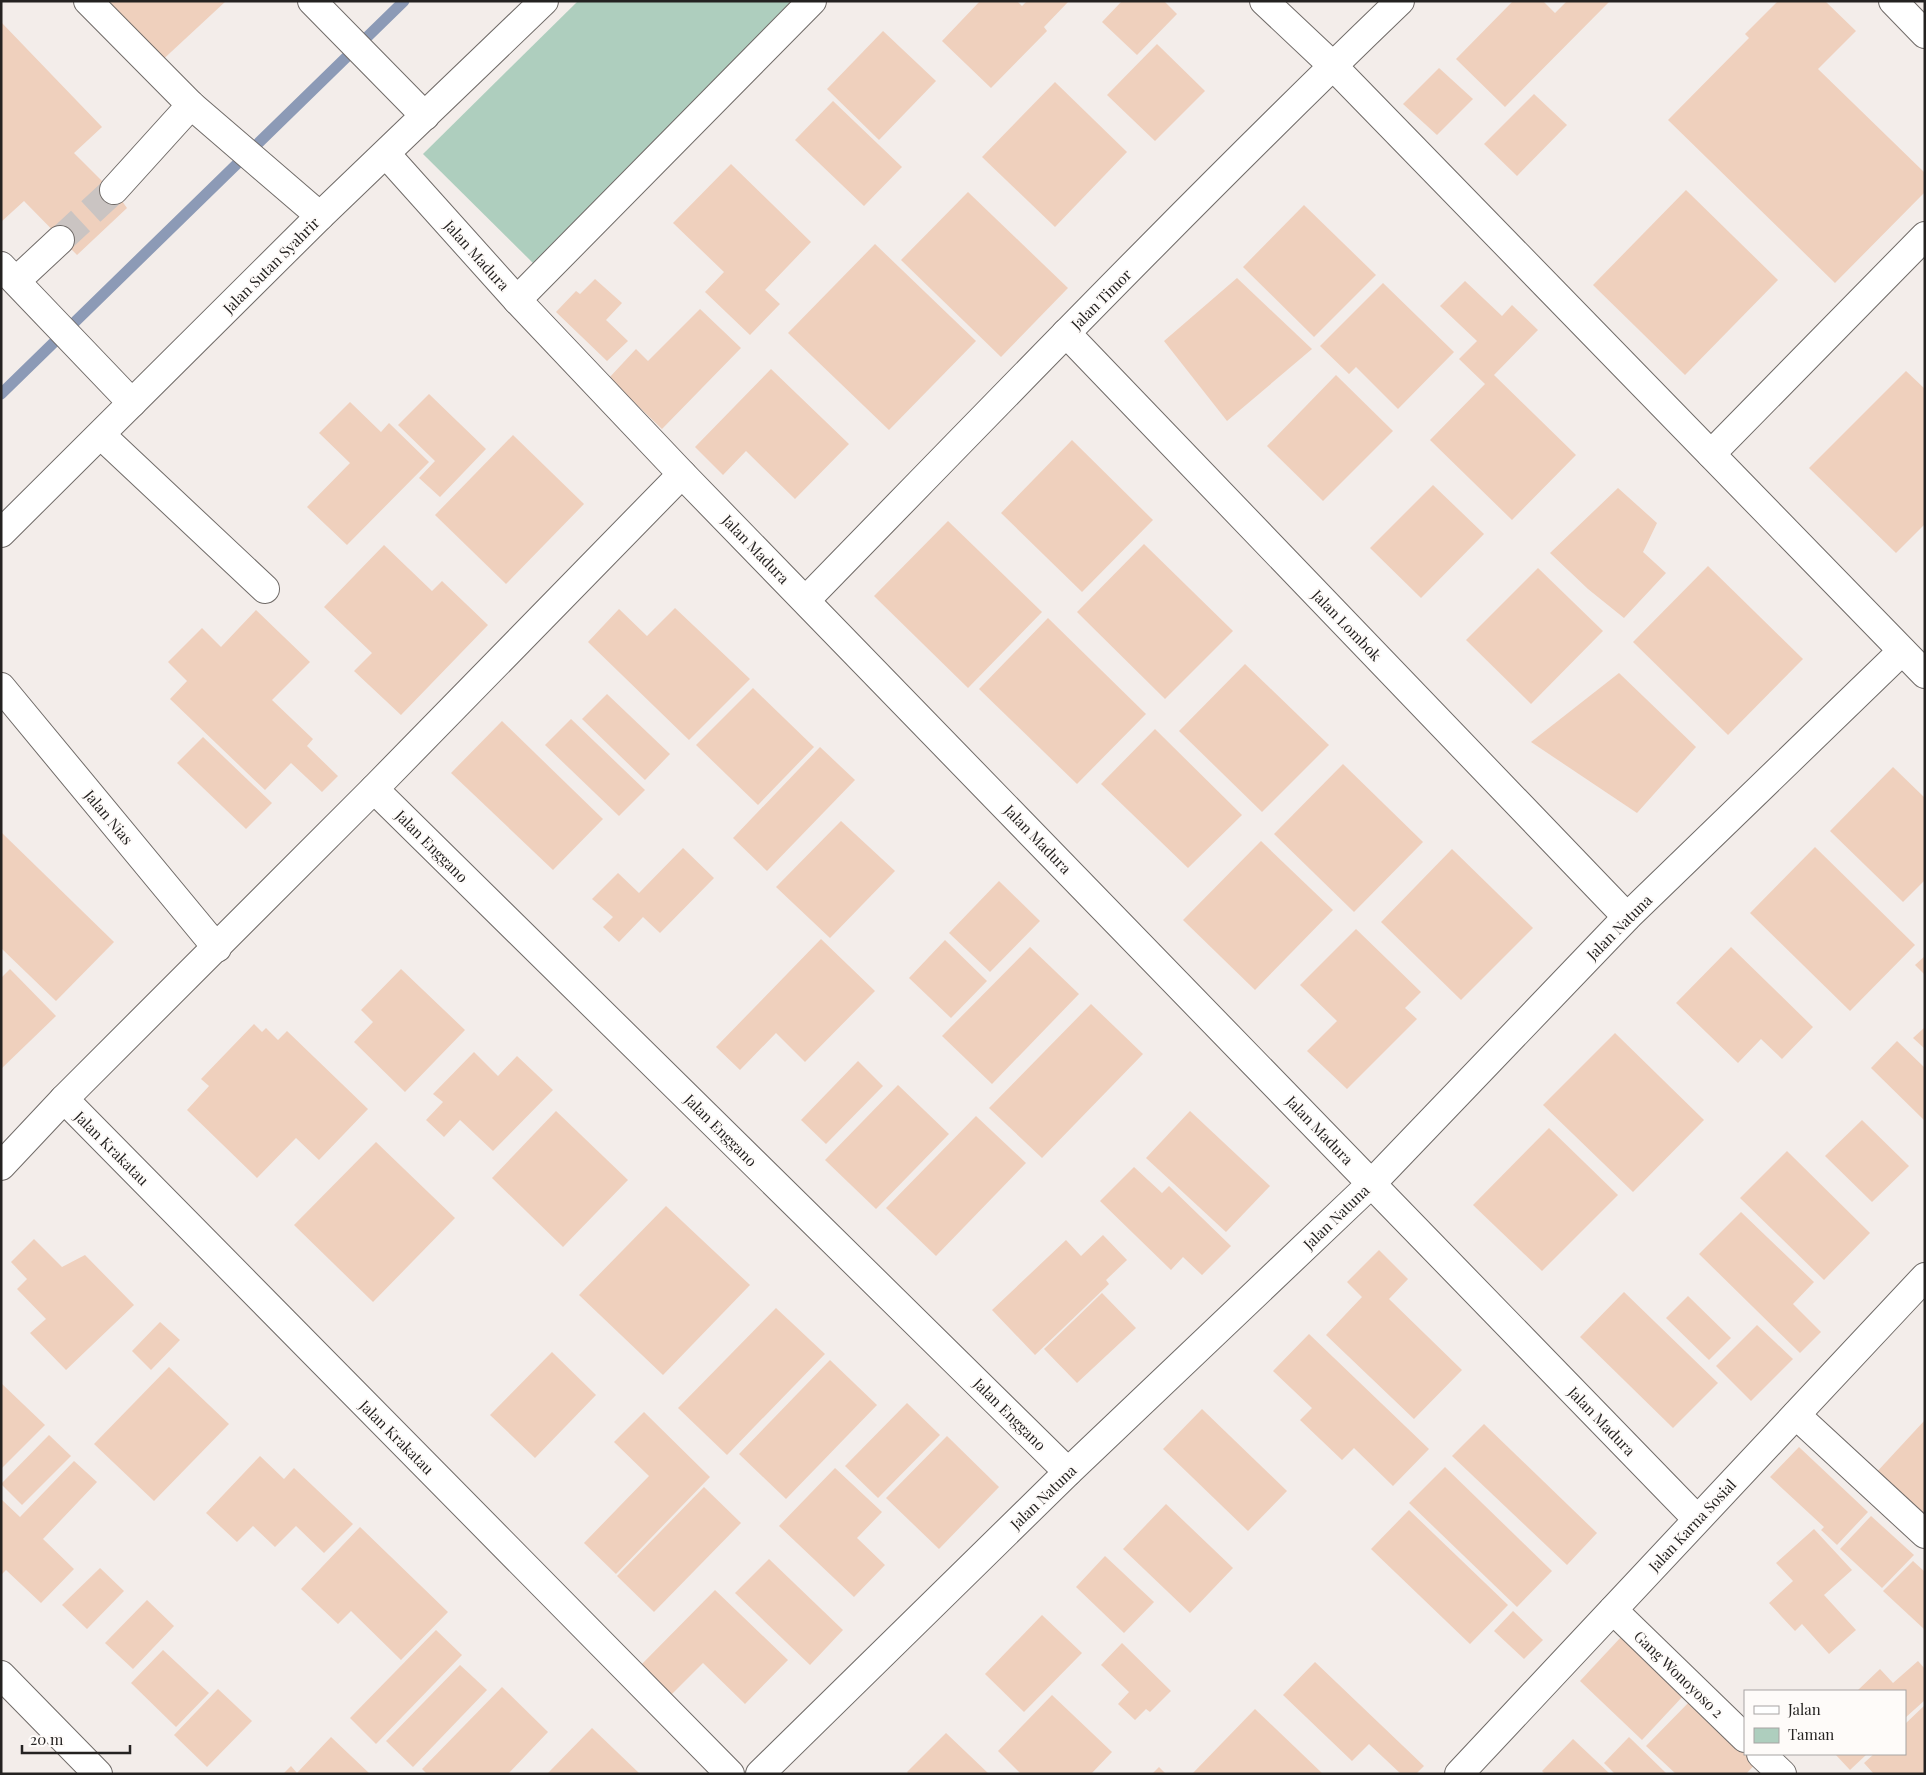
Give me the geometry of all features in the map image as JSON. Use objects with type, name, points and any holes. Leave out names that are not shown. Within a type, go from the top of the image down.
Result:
[{"type":"street","points":[[88,1],[191,105],[320,216]]},
{"type":"street","points":[[312,1],[425,116]]},
{"type":"street","name":"Jalan Sutan Syahrir","points":[[1,533],[320,216],[544,1]]},
{"type":"street","points":[[518,300],[812,1]]},
{"type":"street","points":[[1264,1],[1333,66],[1925,674]]},
{"type":"street","name":"Jalan Timor","points":[[806,600],[1066,334],[1400,1]]},
{"type":"street","points":[[1893,1],[1925,34]]},
{"type":"street","points":[[114,190],[191,105]]},
{"type":"street","name":"Jalan Madura","points":[[386,154],[518,300],[682,474],[1697,1518]]},
{"type":"street","points":[[1710,454],[1925,236]]},
{"type":"street","points":[[60,240],[9,273],[132,403]]},
{"type":"street","name":"Jalan Lombok","points":[[1066,334],[1627,918]]},
{"type":"street","points":[[101,434],[265,589]]},
{"type":"street","points":[[1,1166],[682,474]]},
{"type":"street","name":"Jalan Natuna","points":[[760,1774],[1068,1472],[1372,1183],[1627,918],[1902,651]]},
{"type":"street","name":"Jalan Nias","points":[[1,687],[217,948]]},
{"type":"street","name":"Jalan Enggano","points":[[374,789],[1068,1472]]},
{"type":"street","name":"Jalan Krakatau","points":[[64,1100],[730,1774]]},
{"type":"street","name":"Jalan Karna Sosial","points":[[1459,1774],[1925,1277]]},
{"type":"street","points":[[1796,1414],[1925,1534]]},
{"type":"street","name":"Gang Wonoyoso 2","points":[[1613,1610],[1744,1737]]},
{"type":"street","points":[[1,1675],[98,1774]]},
{"type":"street","points":[[1762,1755],[1782,1774]]},
{"type":"green space","points":[[578,1],[806,1],[537,267],[423,154]]},
{"type":"building","points":[[110,1],[226,1],[157,65],[103,8]]},
{"type":"building","points":[[980,1],[1017,1],[1022,6],[1027,1],[1069,1],[1044,27],[1047,31],[991,88],[942,41]]},
{"type":"building","points":[[1122,1],[1164,1],[1177,14],[1137,55],[1102,22]]},
{"type":"building","points":[[1513,1],[1543,1],[1555,13],[1567,1],[1610,1],[1505,107],[1456,59]]},
{"type":"building","points":[[1778,1],[1825,1],[1856,31],[1818,69],[1925,173],[1925,192],[1835,283],[1668,120],[1749,38],[1745,34]]},
{"type":"building","points":[[1,22],[102,127],[74,153],[103,182],[114,190],[127,208],[77,255],[24,201],[1,222]]},
{"type":"building","points":[[883,31],[936,81],[879,140],[827,89]]},
{"type":"building","points":[[1157,44],[1205,91],[1155,141],[1107,95]]},
{"type":"building","points":[[1439,68],[1473,99],[1437,135],[1403,104]]},
{"type":"building","points":[[1055,82],[1127,152],[1055,227],[982,157]]},
{"type":"building","points":[[1534,94],[1567,125],[1517,176],[1484,144]]},
{"type":"building","points":[[833,101],[902,167],[864,206],[795,140]]},
{"type":"building","points":[[731,164],[811,242],[765,290],[780,304],[750,335],[705,292],[724,272],[673,223]]},
{"type":"building","points":[[1686,190],[1778,280],[1685,375],[1593,285]]},
{"type":"building","points":[[968,192],[1068,288],[1001,357],[901,260]]},
{"type":"building","points":[[1304,205],[1376,275],[1314,337],[1243,267]]},
{"type":"building","points":[[875,244],[976,341],[889,430],[788,333]]},
{"type":"building","points":[[1237,278],[1312,349],[1227,421],[1164,341]]},
{"type":"building","points":[[595,279],[622,303],[606,320],[628,341],[607,361],[556,312],[576,291],[580,294]]},
{"type":"building","points":[[1465,281],[1502,316],[1512,305],[1538,330],[1494,375],[1576,455],[1512,520],[1430,440],[1485,384],[1459,359],[1477,341],[1440,306]]},
{"type":"building","points":[[1383,283],[1454,352],[1398,409],[1356,367],[1349,374],[1320,346]]},
{"type":"building","points":[[700,309],[741,348],[662,429],[609,378],[636,349],[648,361]]},
{"type":"building","points":[[771,369],[849,444],[795,499],[746,451],[723,475],[695,447]]},
{"type":"building","points":[[1906,371],[1925,389],[1925,524],[1896,553],[1809,468]]},
{"type":"building","points":[[1336,375],[1393,431],[1323,501],[1267,446]]},
{"type":"building","points":[[429,394],[486,449],[440,497],[419,478],[435,461],[398,425]]},
{"type":"building","points":[[350,402],[381,432],[389,423],[429,462],[347,545],[307,507],[350,463],[319,433]]},
{"type":"building","points":[[513,435],[584,504],[506,584],[435,515]]},
{"type":"building","points":[[1072,440],[1153,520],[1082,592],[1001,513]]},
{"type":"building","points":[[1433,485],[1484,534],[1421,598],[1370,548]]},
{"type":"building","points":[[1618,488],[1657,523],[1643,552],[1666,573],[1624,618],[1588,589],[1550,553]]},
{"type":"building","points":[[948,521],[1042,612],[968,688],[874,596]]},
{"type":"building","points":[[1144,544],[1233,631],[1165,699],[1077,612]]},
{"type":"building","points":[[384,545],[432,591],[442,581],[488,625],[401,715],[354,671],[372,653],[324,607]]},
{"type":"building","points":[[1708,566],[1803,659],[1728,735],[1633,642]]},
{"type":"building","points":[[1538,568],[1603,631],[1531,704],[1466,640]]},
{"type":"building","points":[[675,608],[750,679],[689,740],[588,642],[619,609],[647,636]]},
{"type":"building","points":[[256,610],[310,662],[272,700],[313,739],[307,746],[338,776],[322,792],[291,763],[265,790],[170,699],[187,681],[168,662],[202,628],[221,647]]},
{"type":"building","points":[[1048,618],[1146,714],[1077,784],[979,689]]},
{"type":"building","points":[[1245,664],[1329,745],[1262,812],[1179,731]]},
{"type":"building","points":[[1619,673],[1696,747],[1637,813],[1531,742]]},
{"type":"building","points":[[753,688],[814,747],[758,805],[696,745]]},
{"type":"building","points":[[607,694],[670,754],[645,780],[582,719]]},
{"type":"building","points":[[571,719],[645,790],[619,816],[545,745]]},
{"type":"building","points":[[502,721],[603,819],[553,870],[451,773]]},
{"type":"building","points":[[1155,729],[1242,815],[1188,868],[1101,784]]},
{"type":"building","points":[[203,737],[272,803],[246,829],[177,763]]},
{"type":"building","points":[[820,747],[855,780],[767,871],[733,838]]},
{"type":"building","points":[[1343,764],[1423,842],[1354,912],[1274,834]]},
{"type":"building","points":[[1893,767],[1925,798],[1925,880],[1903,902],[1830,831]]},
{"type":"building","points":[[841,821],[895,871],[830,938],[776,887]]},
{"type":"building","points":[[1,832],[114,942],[56,1001],[1,948]]},
{"type":"building","points":[[1261,841],[1333,910],[1255,990],[1183,920]]},
{"type":"building","points":[[1815,847],[1915,945],[1850,1011],[1750,913]]},
{"type":"building","points":[[683,848],[714,878],[660,933],[643,917],[619,942],[603,927],[613,917],[592,899],[618,873],[639,893]]},
{"type":"building","points":[[1452,849],[1533,928],[1461,1000],[1381,922]]},
{"type":"building","points":[[999,881],[1040,921],[990,972],[949,933]]},
{"type":"building","points":[[1356,929],[1421,992],[1405,1008],[1417,1019],[1347,1089],[1307,1051],[1337,1021],[1300,985]]},
{"type":"building","points":[[821,939],[875,991],[805,1062],[776,1033],[740,1070],[716,1047]]},
{"type":"building","points":[[945,940],[987,981],[951,1018],[909,978]]},
{"type":"building","points":[[1030,947],[1079,994],[992,1084],[942,1036]]},
{"type":"building","points":[[1731,947],[1813,1027],[1782,1059],[1761,1039],[1738,1063],[1676,1003]]},
{"type":"building","points":[[1925,956],[1925,975],[1915,965]]},
{"type":"building","points":[[10,969],[56,1016],[1,1069],[1,978]]},
{"type":"building","points":[[401,969],[465,1030],[405,1092],[354,1042],[373,1022],[361,1010]]},
{"type":"building","points":[[1091,1004],[1143,1054],[1042,1158],[989,1108]]},
{"type":"building","points":[[254,1024],[262,1032],[266,1028],[278,1040],[287,1031],[368,1109],[319,1160],[296,1138],[257,1178],[187,1110],[209,1086],[201,1079]]},
{"type":"building","points":[[1925,1027],[1925,1049],[1913,1038]]},
{"type":"building","points":[[1615,1033],[1704,1120],[1633,1192],[1543,1105]]},
{"type":"building","points":[[1897,1041],[1925,1068],[1925,1121],[1871,1068]]},
{"type":"building","points":[[474,1052],[498,1076],[517,1056],[553,1090],[493,1151],[460,1120],[444,1137],[426,1120],[443,1102],[433,1094]]},
{"type":"building","points":[[858,1061],[883,1086],[826,1144],[801,1120]]},
{"type":"building","points":[[898,1085],[949,1134],[876,1209],[825,1160]]},
{"type":"building","points":[[556,1111],[628,1180],[563,1247],[492,1178]]},
{"type":"building","points":[[1190,1111],[1270,1186],[1226,1232],[1146,1158]]},
{"type":"building","points":[[976,1116],[1026,1163],[936,1256],[886,1208]]},
{"type":"building","points":[[1862,1120],[1909,1166],[1872,1202],[1825,1156]]},
{"type":"building","points":[[1549,1128],[1618,1195],[1542,1271],[1473,1205]]},
{"type":"building","points":[[376,1142],[455,1218],[373,1302],[294,1225]]},
{"type":"building","points":[[1787,1151],[1870,1233],[1824,1280],[1740,1198]]},
{"type":"building","points":[[1134,1167],[1162,1193],[1169,1186],[1231,1246],[1202,1275],[1183,1257],[1171,1270],[1100,1201]]},
{"type":"building","points":[[666,1206],[750,1285],[663,1375],[579,1295]]},
{"type":"building","points":[[1741,1212],[1814,1282],[1793,1304],[1821,1332],[1800,1353],[1699,1254]]},
{"type":"building","points":[[1103,1235],[1127,1260],[1106,1280],[1109,1284],[1035,1355],[992,1310],[1066,1240],[1081,1256]]},
{"type":"building","points":[[34,1239],[62,1267],[85,1255],[134,1305],[66,1370],[30,1333],[46,1319],[17,1289],[27,1279],[11,1262]]},
{"type":"building","points":[[1379,1250],[1408,1279],[1389,1299],[1462,1370],[1414,1419],[1326,1335],[1362,1297],[1347,1282]]},
{"type":"building","points":[[1624,1292],[1718,1383],[1673,1428],[1580,1337]]},
{"type":"building","points":[[1102,1293],[1136,1328],[1077,1383],[1044,1349]]},
{"type":"building","points":[[1688,1296],[1731,1338],[1709,1360],[1666,1318]]},
{"type":"building","points":[[776,1308],[825,1354],[727,1455],[678,1408]]},
{"type":"building","points":[[160,1322],[180,1340],[151,1370],[132,1351]]},
{"type":"building","points":[[1757,1325],[1793,1359],[1751,1401],[1716,1366]]},
{"type":"building","points":[[1309,1334],[1429,1449],[1393,1486],[1354,1448],[1342,1460],[1300,1420],[1312,1408],[1273,1371]]},
{"type":"building","points":[[552,1352],[596,1395],[535,1458],[490,1415]]},
{"type":"building","points":[[830,1360],[877,1405],[786,1499],[739,1454]]},
{"type":"building","points":[[169,1367],[229,1424],[154,1501],[94,1444]]},
{"type":"building","points":[[1,1383],[45,1425],[1,1469]]},
{"type":"building","points":[[907,1403],[940,1435],[878,1498],[845,1466]]},
{"type":"building","points":[[1202,1409],[1287,1491],[1248,1531],[1163,1449]]},
{"type":"building","points":[[644,1412],[710,1477],[616,1574],[584,1543],[649,1476],[614,1442]]},
{"type":"building","points":[[1925,1420],[1925,1523],[1874,1475]]},
{"type":"building","points":[[1484,1424],[1597,1533],[1567,1565],[1452,1456]]},
{"type":"building","points":[[49,1435],[71,1456],[22,1505],[1,1484]]},
{"type":"building","points":[[947,1436],[999,1487],[939,1549],[886,1498]]},
{"type":"building","points":[[1799,1447],[1868,1512],[1837,1545],[1821,1530],[1824,1527],[1770,1477]]},
{"type":"building","points":[[260,1456],[284,1479],[294,1468],[353,1524],[324,1553],[296,1526],[275,1547],[253,1526],[237,1542],[206,1513]]},
{"type":"building","points":[[74,1461],[97,1482],[43,1539],[74,1569],[41,1603],[6,1570],[1,1575],[1,1499],[20,1517]]},
{"type":"building","points":[[1445,1467],[1552,1571],[1517,1607],[1409,1503]]},
{"type":"building","points":[[835,1468],[882,1512],[857,1538],[885,1565],[854,1597],[779,1526]]},
{"type":"building","points":[[704,1487],[741,1523],[654,1612],[617,1576]]},
{"type":"building","points":[[1166,1504],[1233,1568],[1190,1613],[1123,1549]]},
{"type":"building","points":[[1409,1510],[1508,1605],[1470,1644],[1371,1549]]},
{"type":"building","points":[[1871,1516],[1914,1555],[1882,1588],[1840,1549]]},
{"type":"building","points":[[360,1527],[448,1612],[401,1660],[351,1611],[338,1624],[301,1589]]},
{"type":"building","points":[[1814,1529],[1852,1570],[1824,1595],[1856,1630],[1829,1654],[1802,1624],[1795,1631],[1769,1603],[1793,1581],[1776,1563]]},
{"type":"building","points":[[1105,1556],[1154,1602],[1124,1633],[1076,1587]]},
{"type":"building","points":[[769,1559],[843,1630],[810,1665],[735,1593]]},
{"type":"building","points":[[1913,1561],[1925,1572],[1924,1629],[1883,1591]]},
{"type":"building","points":[[100,1568],[124,1591],[87,1629],[62,1605]]},
{"type":"building","points":[[715,1590],[788,1660],[745,1704],[703,1663],[670,1696],[639,1667]]},
{"type":"building","points":[[147,1600],[174,1626],[133,1669],[105,1643]]},
{"type":"building","points":[[1513,1611],[1543,1640],[1524,1659],[1494,1631]]},
{"type":"building","points":[[1042,1615],[1082,1653],[1024,1712],[985,1674]]},
{"type":"building","points":[[436,1630],[462,1655],[376,1744],[350,1718]]},
{"type":"building","points":[[1622,1636],[1684,1695],[1642,1740],[1580,1681]]},
{"type":"building","points":[[1122,1643],[1171,1691],[1150,1712],[1146,1709],[1135,1720],[1118,1704],[1129,1692],[1101,1665]]},
{"type":"building","points":[[163,1650],[209,1693],[176,1727],[131,1683]]},
{"type":"building","points":[[1918,1661],[1925,1669],[1925,1700],[1906,1717],[1906,1690],[1858,1690],[1880,1669],[1893,1683]]},
{"type":"building","points":[[1315,1662],[1424,1766],[1416,1774],[1401,1774],[1369,1744],[1352,1761],[1283,1695]]},
{"type":"building","points":[[460,1665],[487,1690],[413,1767],[386,1741]]},
{"type":"building","points":[[502,1687],[548,1732],[508,1774],[427,1774],[422,1769]]},
{"type":"building","points":[[218,1689],[252,1721],[207,1767],[174,1735]]},
{"type":"building","points":[[1052,1695],[1112,1752],[1091,1774],[1021,1774],[998,1751]]},
{"type":"building","points":[[1693,1698],[1744,1746],[1744,1755],[1753,1755],[1759,1760],[1746,1774],[1676,1774],[1646,1746]]},
{"type":"building","points":[[1925,1705],[1925,1774],[1874,1774],[1864,1763],[1873,1755],[1906,1755],[1906,1723]]},
{"type":"building","points":[[1255,1709],[1323,1774],[1192,1774]]},
{"type":"building","points":[[592,1728],[640,1774],[547,1774]]},
{"type":"building","points":[[946,1733],[989,1774],[909,1774],[907,1772]]},
{"type":"building","points":[[331,1737],[370,1774],[283,1774],[291,1766],[297,1773]]},
{"type":"building","points":[[1629,1737],[1667,1774],[1615,1774],[1604,1763]]},
{"type":"building","points":[[1573,1739],[1610,1774],[1545,1774],[1542,1771]]},
{"type":"building","points":[[1836,1755],[1866,1755],[1850,1770]]},
{"type":"building","points":[[1159,1767],[1166,1774],[1152,1774]]},
{"type":"waterway","points":[[1,394],[404,1]]},
{"type":"tunnel","points":[[60,240],[114,190]]}]
